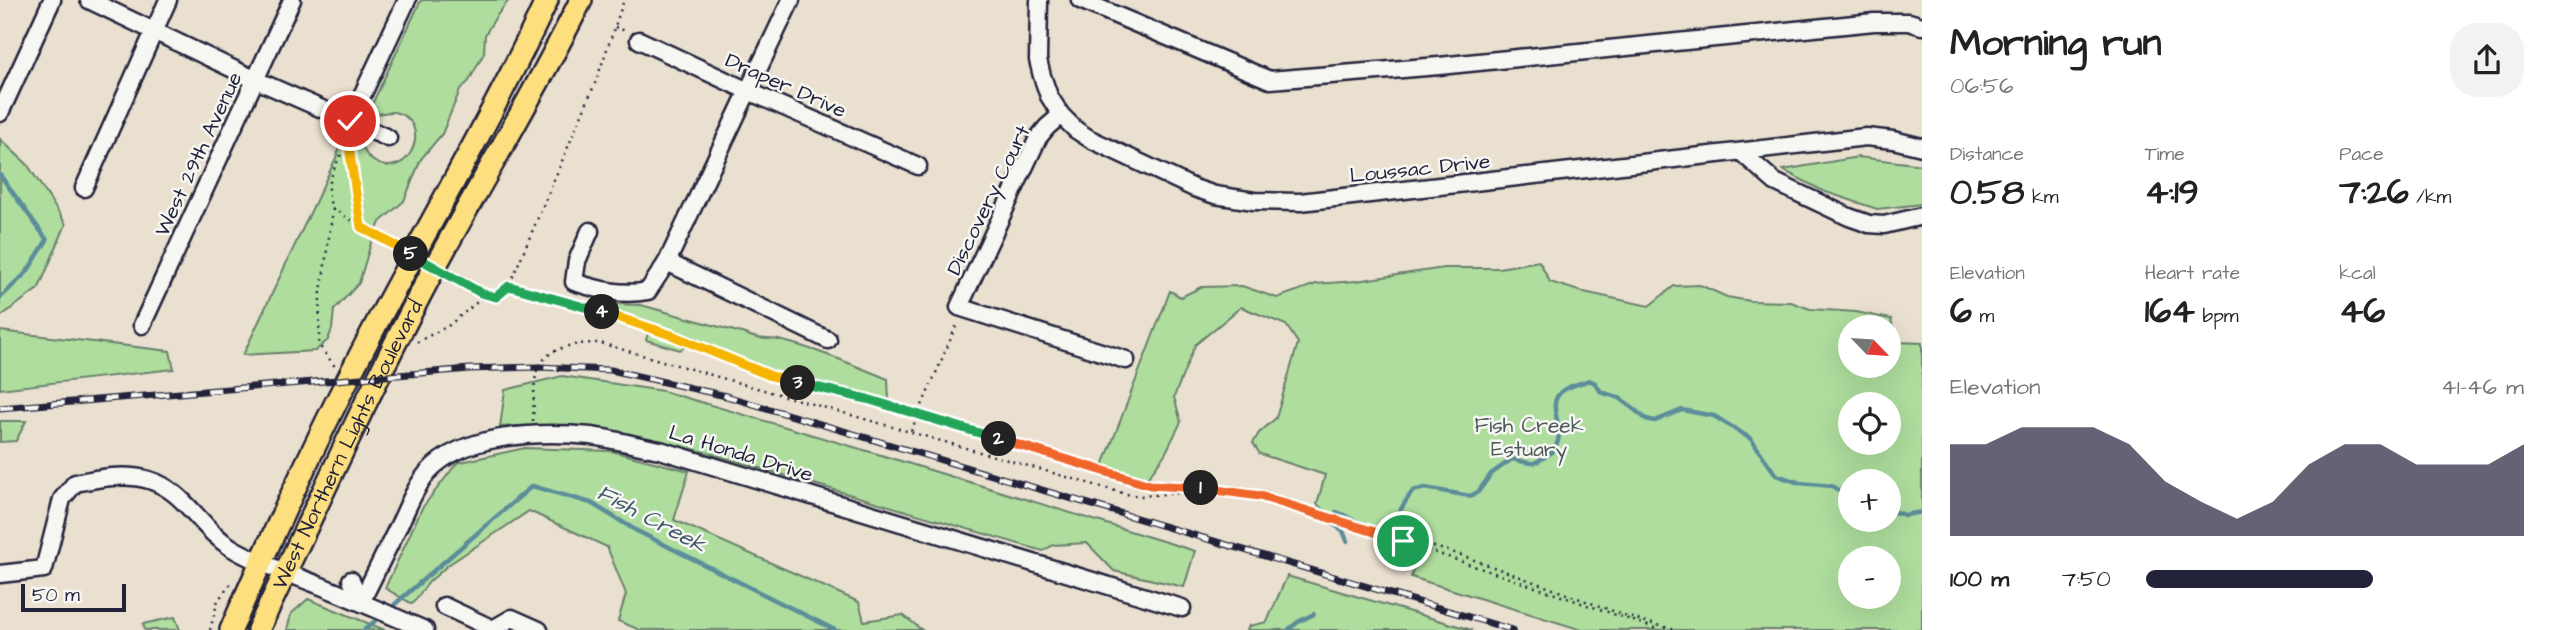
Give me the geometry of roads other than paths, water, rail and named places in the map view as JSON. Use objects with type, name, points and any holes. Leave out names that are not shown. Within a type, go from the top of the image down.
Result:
[{"type":"main road","name":"West Northern Lights Boulevard","points":[[231,630],[312,450],[369,337],[494,110],[547,0]]},
{"type":"main road","name":"West Northern Lights Boulevard","points":[[258,630],[347,442],[442,253],[535,89],[581,0]]},
{"type":"street","points":[[0,113],[52,0]]},
{"type":"street","points":[[89,0],[256,80],[388,138]]},
{"type":"street","points":[[84,188],[168,0]]},
{"type":"street","name":"West 29th Avenue","points":[[142,325],[292,0]]},
{"type":"street","points":[[353,123],[407,0]]},
{"type":"street","points":[[590,231],[577,261],[574,282],[630,295],[648,291],[667,262],[791,0]]},
{"type":"street","name":"Loussac Drive","points":[[1039,0],[1038,60],[1049,96],[1061,116],[1090,139],[1194,188],[1224,197],[1274,203],[1300,202],[1866,137],[1922,147]]},
{"type":"street","points":[[1080,0],[1270,80],[1439,66],[1874,22],[1909,22],[1922,26]]},
{"type":"street","name":"Draper Drive","points":[[639,40],[748,92],[918,166]]},
{"type":"street","name":"Discovery Court","points":[[1061,116],[1038,138],[961,308],[1126,360]]},
{"type":"street","points":[[1741,152],[1775,182],[1849,216],[1884,225],[1922,216]]},
{"type":"street","points":[[667,262],[828,340]]},
{"type":"street","name":"La Honda Drive","points":[[361,602],[428,472],[463,449],[498,438],[531,435],[590,436],[660,450],[1182,608]]},
{"type":"street","points":[[0,574],[48,575],[62,499],[75,483],[114,476],[150,480],[182,499],[228,546],[425,630]]},
{"type":"street","points":[[351,580],[361,602]]},
{"type":"street","points":[[444,606],[468,624],[493,629],[512,618],[540,630]]},
{"type":"waterway","name":"Fish Creek","points":[[0,175],[47,240],[27,272],[0,298]]},
{"type":"waterway","name":"Fish Creek","points":[[1347,541],[1343,531],[1333,524],[1331,517],[1336,512],[1371,528],[1384,528],[1390,525],[1413,491],[1425,488],[1470,496],[1478,492],[1491,474],[1512,459],[1534,463],[1548,455],[1558,440],[1555,408],[1559,394],[1569,387],[1589,380],[1595,383],[1601,392],[1620,398],[1646,419],[1655,421],[1682,410],[1714,416],[1751,439],[1776,475],[1800,483],[1832,486],[1838,490]]},
{"type":"waterway","name":"Fish Creek","points":[[395,604],[532,486],[591,503],[637,531],[835,630]]},
{"type":"waterway","name":"Fish Creek","points":[[1901,514],[1922,512]]},
{"type":"waterway","name":"Fish Creek","points":[[1288,630],[1314,614]]},
{"type":"waterway","name":"Fish Creek","points":[[364,630],[375,621]]},
{"type":"railway","points":[[0,408],[470,369],[538,367],[611,370],[726,396],[1513,630]]},
{"type":"park label","name":"Fish Creek Estuary","points":[[1529,437]]}]
